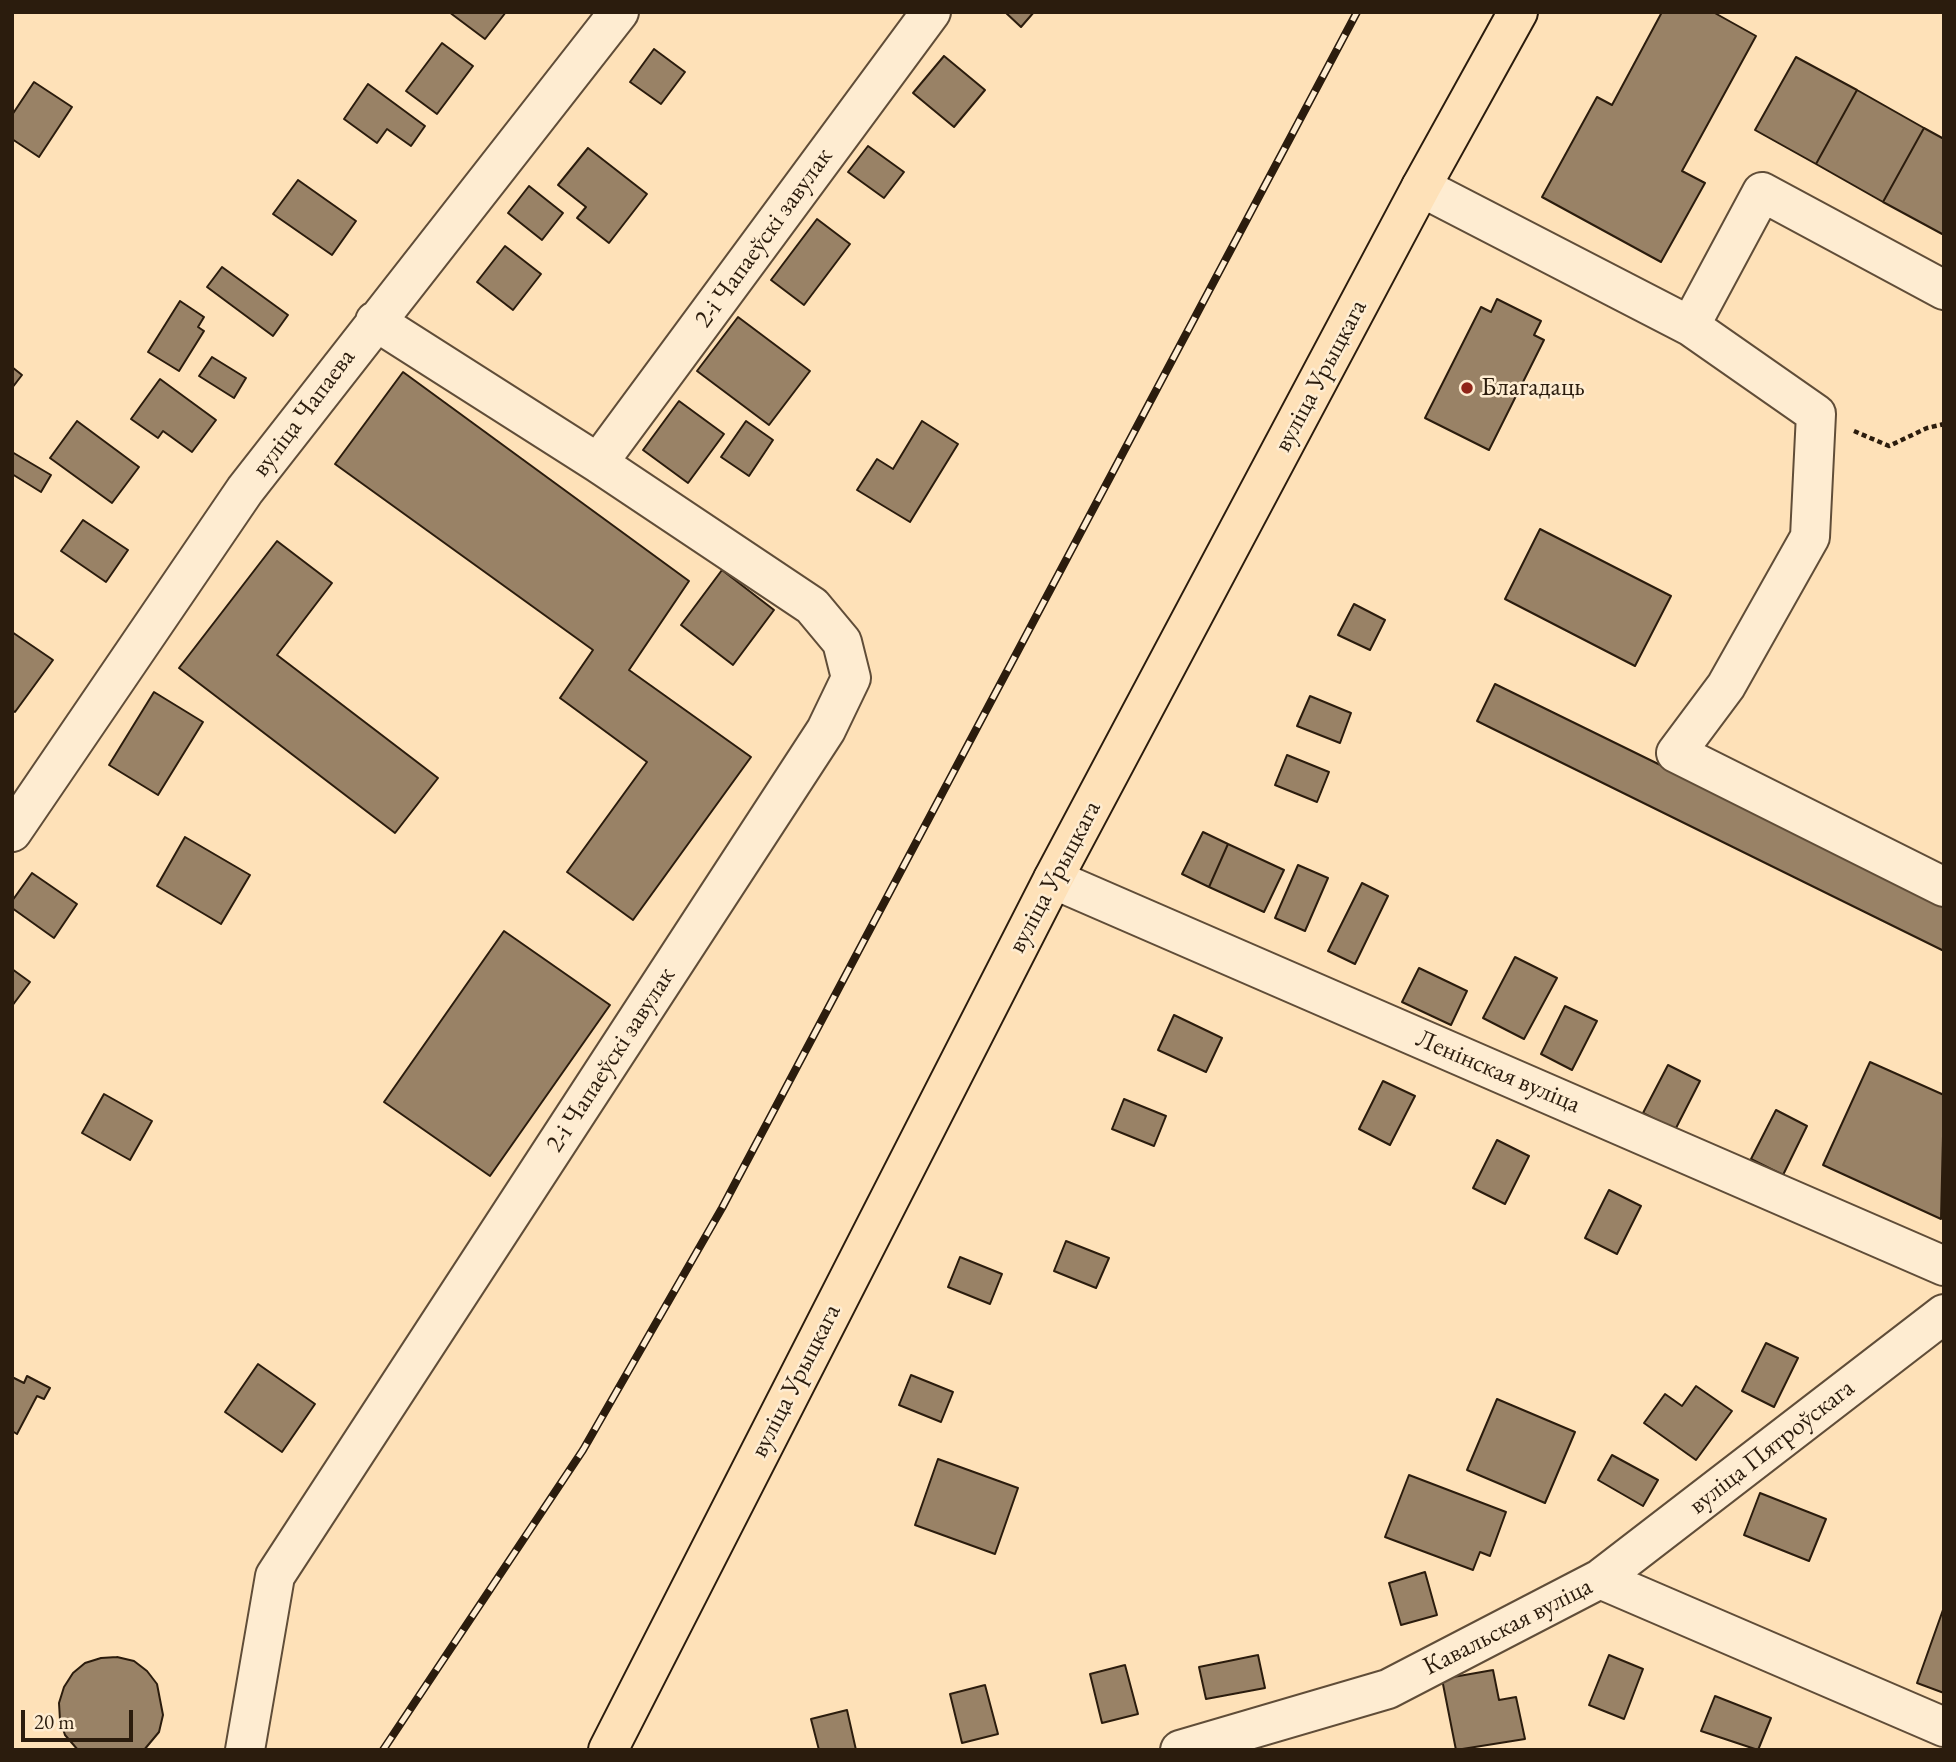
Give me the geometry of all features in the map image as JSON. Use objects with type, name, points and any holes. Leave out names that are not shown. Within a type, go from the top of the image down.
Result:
[{"type":"main road","name":"вуліца Урыцкага","points":[[608,1750],[1053,879],[1421,187],[1518,12]]},
{"type":"street","name":"вуліца Чапаева","points":[[12,832],[245,491],[375,321],[619,12]]},
{"type":"street","name":"2-і Чапаеўскі завулак","points":[[598,463],[931,12]]},
{"type":"street","points":[[1421,187],[1690,326],[1816,414],[1810,537],[1726,686],[1676,753],[1944,887]]},
{"type":"street","points":[[1690,326],[1762,192],[1944,290]]},
{"type":"street","name":"2-і Чапаеўскі завулак","points":[[245,1750],[275,1576],[825,730],[850,678],[842,642],[812,606],[598,463],[375,321]]},
{"type":"street","name":"Ленінская вуліца","points":[[1053,879],[1944,1265]]},
{"type":"street","name":"вуліца Пятроўскага","points":[[1600,1579],[1944,1314]]},
{"type":"street","name":"Кавальская вуліца","points":[[1180,1750],[1388,1689],[1600,1579],[1944,1727]]},
{"type":"path","points":[[1816,414],[1889,446],[1927,428],[1944,424]]},
{"type":"building","points":[[449,12],[506,12],[485,39]]},
{"type":"building","points":[[1005,12],[1034,12],[1021,27]]},
{"type":"building","points":[[1662,12],[1713,12],[1756,36],[1682,171],[1705,183],[1661,262],[1542,197],[1597,97],[1612,105]]},
{"type":"building","points":[[442,43],[473,66],[437,114],[406,91]]},
{"type":"building","points":[[654,49],[685,72],[661,104],[630,82]]},
{"type":"building","points":[[944,56],[985,90],[954,127],[913,93]]},
{"type":"building","points":[[1796,57],[1857,90],[1816,164],[1755,130]]},
{"type":"building","points":[[34,82],[72,107],[39,157],[12,139],[12,115]]},
{"type":"building","points":[[368,84],[425,126],[411,146],[387,129],[377,143],[344,119]]},
{"type":"building","points":[[1857,90],[1924,128],[1883,202],[1816,164]]},
{"type":"building","points":[[1924,128],[1944,139],[1944,235],[1883,202]]},
{"type":"building","points":[[868,146],[904,172],[884,198],[848,172]]},
{"type":"building","points":[[588,148],[647,194],[609,243],[577,218],[586,207],[558,185]]},
{"type":"building","points":[[298,180],[356,221],[332,255],[273,214]]},
{"type":"building","points":[[529,186],[563,213],[542,240],[508,213]]},
{"type":"building","points":[[817,219],[850,244],[804,305],[771,280]]},
{"type":"building","points":[[505,246],[541,274],[513,310],[477,282]]},
{"type":"building","points":[[222,267],[288,315],[273,336],[207,287]]},
{"type":"building","points":[[1497,299],[1541,321],[1534,335],[1544,340],[1489,450],[1425,418],[1481,307],[1491,312]]},
{"type":"building","points":[[180,301],[204,317],[198,327],[204,331],[179,371],[148,352]]},
{"type":"building","points":[[738,317],[810,371],[769,425],[697,371]]},
{"type":"building","points":[[212,357],[246,378],[234,398],[199,376]]},
{"type":"building","points":[[12,367],[22,375],[12,388]]},
{"type":"building","points":[[403,372],[689,581],[629,670],[751,757],[633,920],[567,872],[647,762],[560,698],[593,650],[335,464]]},
{"type":"building","points":[[160,379],[216,420],[192,452],[163,431],[158,438],[131,419]]},
{"type":"building","points":[[679,401],[724,434],[688,483],[643,450]]},
{"type":"building","points":[[77,421],[139,467],[112,503],[50,458]]},
{"type":"building","points":[[746,421],[773,440],[749,476],[721,457]]},
{"type":"building","points":[[922,421],[958,444],[910,522],[857,490],[877,459],[893,469]]},
{"type":"building","points":[[12,452],[51,475],[41,492],[12,474]]},
{"type":"building","points":[[83,520],[128,550],[106,582],[61,551]]},
{"type":"building","points":[[1540,529],[1671,596],[1635,666],[1505,599]]},
{"type":"building","points":[[277,541],[332,583],[277,655],[438,778],[395,833],[179,668]]},
{"type":"building","points":[[722,570],[774,610],[733,665],[681,625]]},
{"type":"building","points":[[1354,604],[1385,620],[1370,650],[1338,635]]},
{"type":"building","points":[[12,632],[53,660],[15,712],[12,710]]},
{"type":"building","points":[[1495,684],[1944,904],[1944,951],[1477,721]]},
{"type":"building","points":[[154,692],[203,722],[158,795],[109,765]]},
{"type":"building","points":[[1310,696],[1351,713],[1340,743],[1297,726]]},
{"type":"building","points":[[1287,755],[1329,772],[1317,802],[1275,785]]},
{"type":"building","points":[[1203,832],[1228,844],[1209,887],[1182,874]]},
{"type":"building","points":[[185,837],[250,875],[221,924],[157,886]]},
{"type":"building","points":[[1228,844],[1284,870],[1264,912],[1209,887]]},
{"type":"building","points":[[1298,865],[1328,878],[1305,931],[1275,918]]},
{"type":"building","points":[[32,873],[77,904],[54,938],[12,908],[12,901]]},
{"type":"building","points":[[1362,883],[1388,896],[1355,964],[1328,951]]},
{"type":"building","points":[[504,931],[610,1005],[490,1176],[384,1102]]},
{"type":"building","points":[[1515,957],[1557,978],[1524,1039],[1483,1018]]},
{"type":"building","points":[[1419,968],[1467,991],[1451,1025],[1402,1002]]},
{"type":"building","points":[[12,969],[30,982],[12,1006]]},
{"type":"building","points":[[1565,1006],[1597,1021],[1572,1070],[1541,1054]]},
{"type":"building","points":[[1174,1015],[1222,1038],[1206,1072],[1158,1050]]},
{"type":"building","points":[[1870,1062],[1944,1095],[1941,1219],[1823,1165]]},
{"type":"building","points":[[1668,1065],[1700,1081],[1675,1130],[1643,1113]]},
{"type":"building","points":[[1383,1081],[1415,1096],[1390,1145],[1359,1129]]},
{"type":"building","points":[[104,1094],[152,1121],[130,1160],[82,1133]]},
{"type":"building","points":[[1124,1099],[1166,1116],[1154,1146],[1112,1129]]},
{"type":"building","points":[[1776,1110],[1807,1126],[1783,1175],[1751,1159]]},
{"type":"building","points":[[1497,1140],[1529,1156],[1505,1204],[1473,1188]]},
{"type":"building","points":[[1609,1190],[1641,1206],[1617,1254],[1585,1238]]},
{"type":"building","points":[[1066,1241],[1109,1258],[1096,1288],[1054,1271]]},
{"type":"building","points":[[960,1257],[1002,1274],[990,1304],[948,1287]]},
{"type":"building","points":[[1766,1343],[1798,1358],[1774,1407],[1742,1391]]},
{"type":"building","points":[[258,1364],[315,1404],[282,1452],[225,1412]]},
{"type":"building","points":[[911,1375],[953,1392],[941,1422],[899,1405]]},
{"type":"building","points":[[27,1376],[50,1388],[44,1399],[37,1396],[17,1434],[12,1431],[12,1377],[24,1383]]},
{"type":"building","points":[[1696,1386],[1732,1411],[1696,1460],[1644,1423],[1665,1394],[1682,1406]]},
{"type":"building","points":[[1497,1399],[1575,1432],[1545,1503],[1467,1470]]},
{"type":"building","points":[[1612,1455],[1658,1480],[1643,1506],[1598,1480]]},
{"type":"building","points":[[938,1459],[1018,1488],[995,1554],[915,1525]]},
{"type":"building","points":[[1409,1475],[1506,1512],[1490,1556],[1480,1552],[1473,1570],[1385,1537]]},
{"type":"building","points":[[1760,1493],[1826,1519],[1809,1561],[1744,1535]]},
{"type":"building","points":[[1425,1572],[1437,1615],[1401,1625],[1389,1583]]},
{"type":"building","points":[[1944,1607],[1944,1693],[1917,1683]]},
{"type":"building","points":[[1258,1655],[1265,1688],[1206,1699],[1199,1667]]},
{"type":"building","points":[[1609,1655],[1643,1669],[1624,1719],[1589,1705]]},
{"type":"building","points":[[117,1657],[134,1661],[147,1671],[157,1684],[163,1715],[159,1732],[144,1750],[78,1750],[65,1735],[60,1720],[59,1703],[64,1687],[73,1673],[85,1663]]},
{"type":"building","points":[[1125,1665],[1138,1714],[1102,1723],[1090,1674]]},
{"type":"building","points":[[1493,1670],[1499,1700],[1516,1697],[1525,1739],[1456,1750],[1442,1679]]},
{"type":"building","points":[[985,1685],[998,1734],[962,1743],[950,1694]]},
{"type":"building","points":[[1715,1696],[1771,1718],[1758,1750],[1701,1731]]},
{"type":"building","points":[[847,1710],[856,1750],[819,1750],[811,1719]]},
{"type":"railway","points":[[383,1750],[583,1450],[722,1208],[1357,12]]},
{"type":"place","name":"Благадаць","points":[[1467,388]]}]
